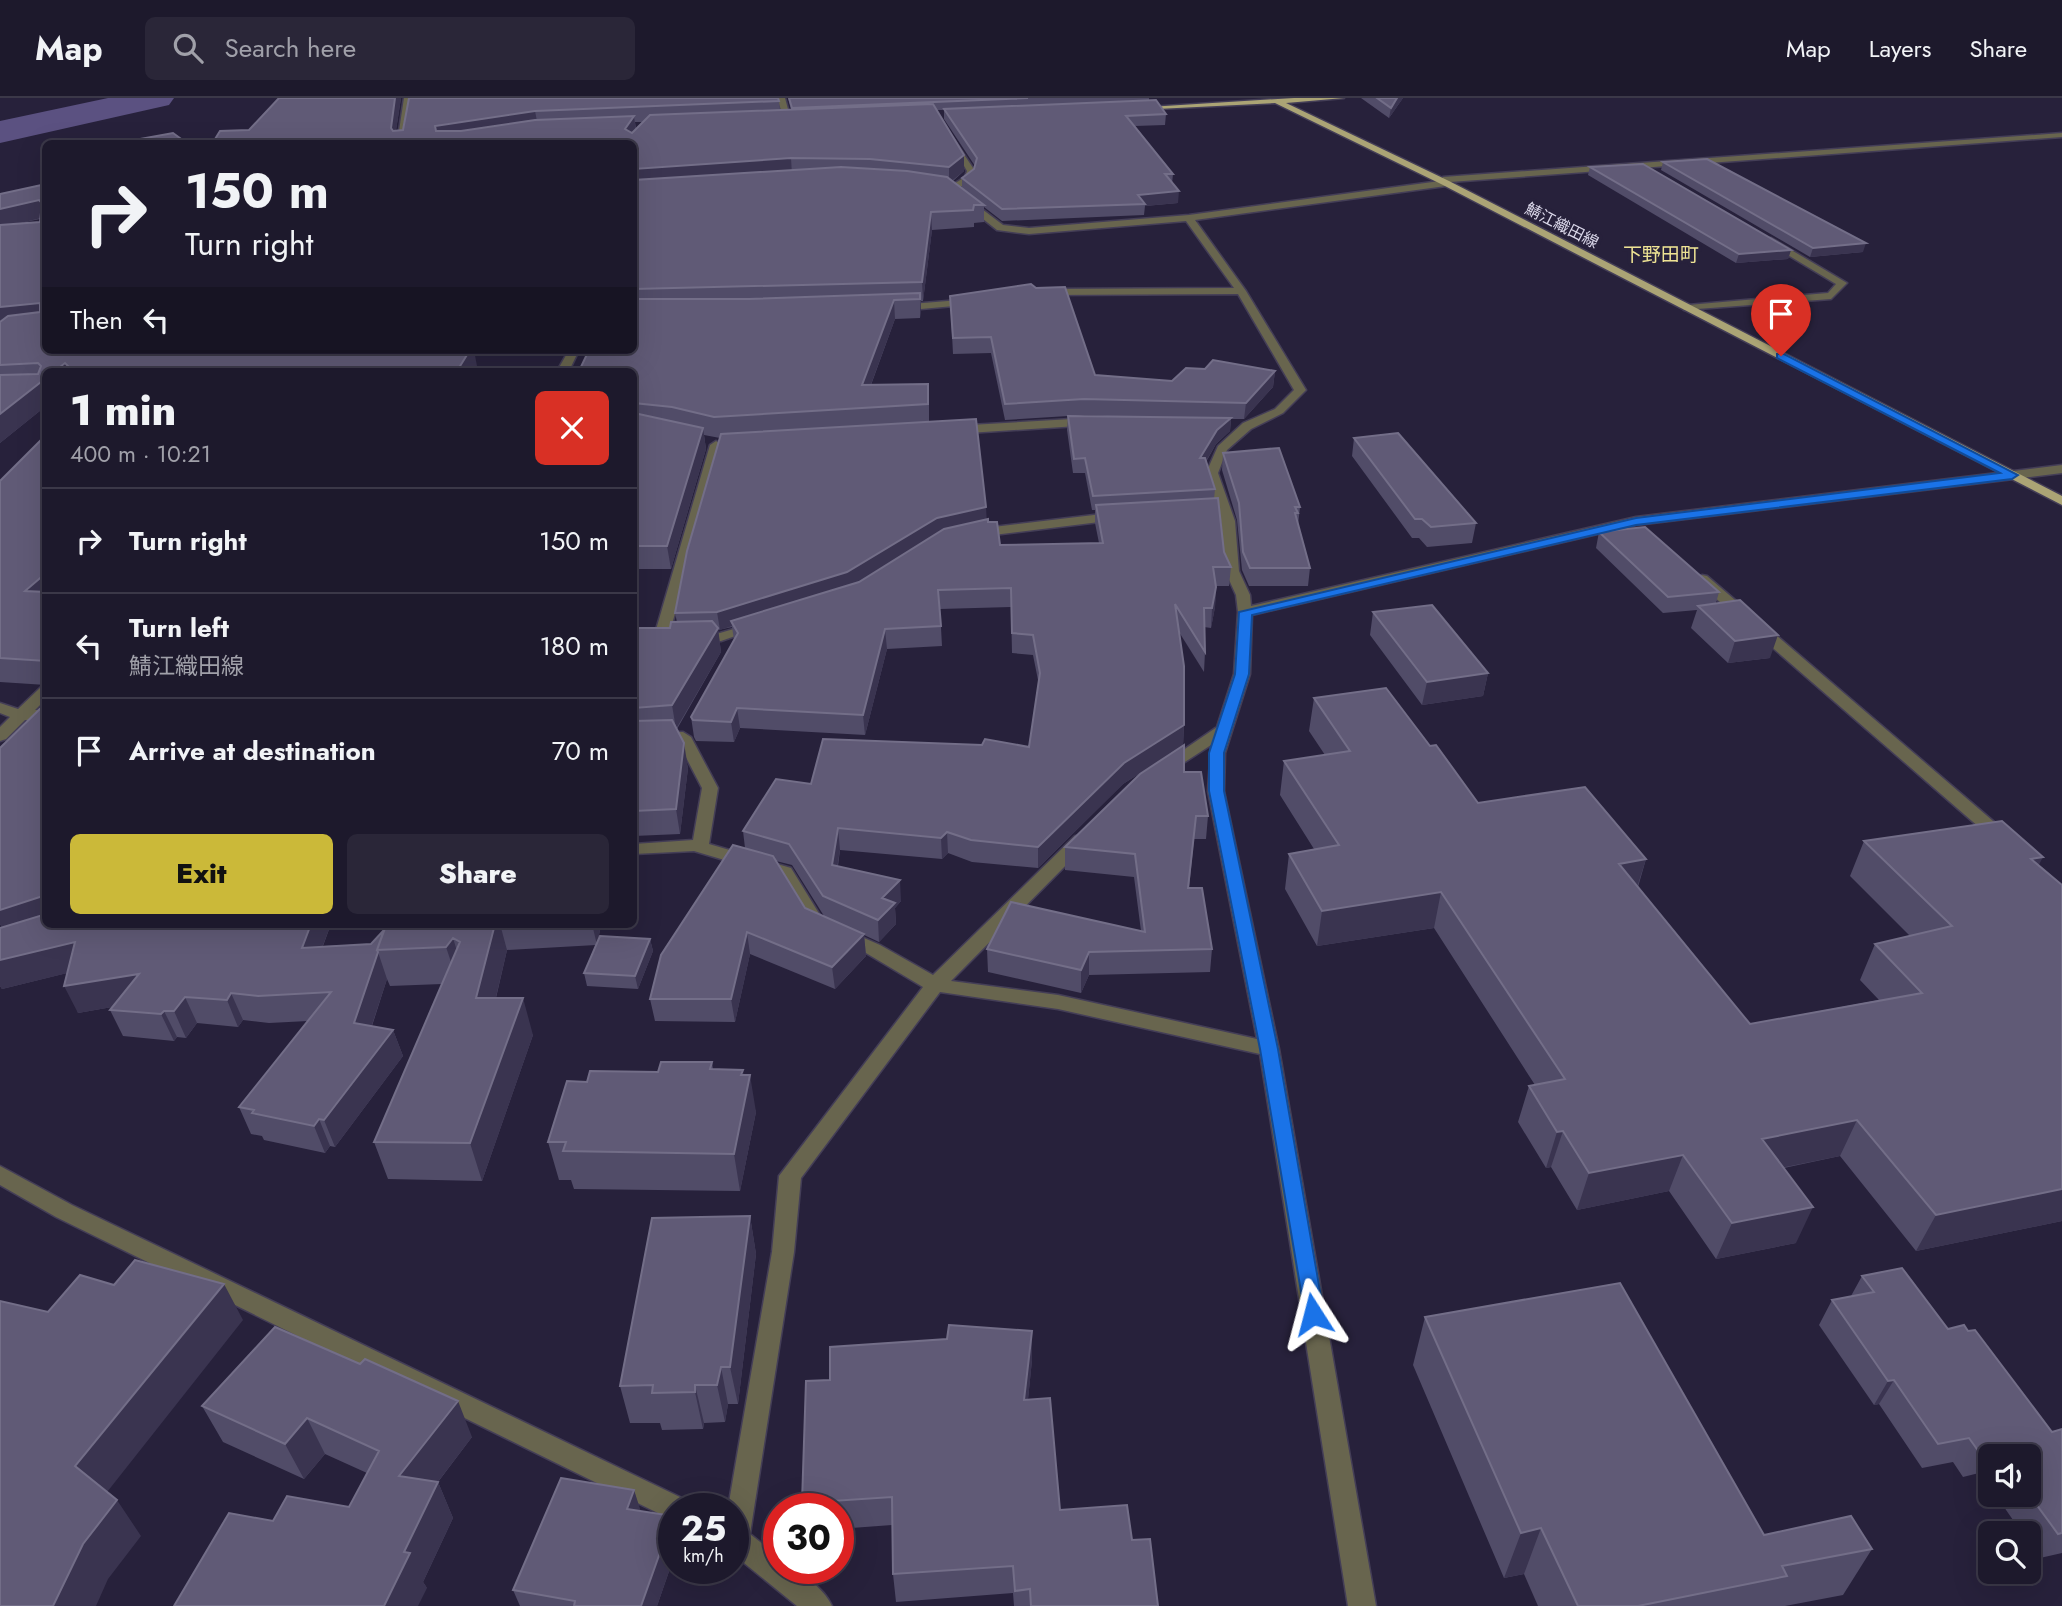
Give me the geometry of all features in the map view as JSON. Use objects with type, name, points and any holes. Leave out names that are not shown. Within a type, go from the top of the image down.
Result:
[{"type":"main road","points":[[1129,108],[1272,99],[1338,98]]},
{"type":"main road","name":"鯖江織田線","points":[[1272,99],[1446,183],[2062,501]]},
{"type":"main road","points":[[776,122],[803,121]]},
{"type":"street","points":[[402,140],[408,98]]},
{"type":"street","points":[[781,98],[789,122]]},
{"type":"street","points":[[945,127],[971,172],[969,178],[952,188]]},
{"type":"street","points":[[941,187],[952,188],[1000,228],[1029,231],[1189,218],[1446,183],[1443,180],[2062,135]]},
{"type":"street","points":[[1641,165],[1665,179]]},
{"type":"street","points":[[1189,218],[1241,291],[1300,390],[1279,411],[1247,426],[1222,449],[1212,473],[1232,571],[1243,595],[1245,612],[1242,674],[1217,753],[1216,791],[1269,1049],[1362,1606]]},
{"type":"street","points":[[1688,308],[1830,296],[1842,283],[1759,234]]},
{"type":"street","points":[[1031,293],[1241,291]]},
{"type":"street","points":[[882,309],[981,301]]},
{"type":"street","points":[[943,430],[1098,422]]},
{"type":"street","points":[[1223,425],[1247,426]]},
{"type":"street","points":[[716,444],[654,639],[721,638],[770,622]]},
{"type":"street","points":[[1245,612],[1636,522],[2062,469]]},
{"type":"street","points":[[963,536],[1066,520],[1132,515]]},
{"type":"street","points":[[1636,522],[1656,539]]},
{"type":"street","points":[[1688,566],[2010,845]]},
{"type":"street","points":[[721,638],[731,652]]},
{"type":"street","points":[[0,736],[42,694]]},
{"type":"street","points":[[0,708],[19,715],[42,715]]},
{"type":"street","points":[[1152,776],[1227,727]]},
{"type":"street","points":[[637,738],[686,731],[710,788],[700,845]]},
{"type":"street","points":[[743,1493],[783,1252],[790,1176],[935,985],[1092,829]]},
{"type":"street","points":[[637,849],[700,845],[785,872],[816,924],[873,949],[935,985],[1058,1002],[1269,1049]]},
{"type":"street","points":[[0,1175],[64,1211],[658,1500]]},
{"type":"street","points":[[749,1549],[818,1606]]},
{"type":"building","points":[[279,98],[395,98],[391,128],[393,131],[403,130],[409,98],[778,98],[779,101],[535,111],[435,126],[436,131],[461,131],[535,120],[634,116],[625,129],[632,133],[650,115],[933,104],[964,155],[949,167],[870,159],[791,158],[637,169],[637,140],[214,140],[220,131],[249,130]]},
{"type":"building","points":[[789,98],[1028,98],[792,108]]},
{"type":"building","points":[[1377,98],[1397,98],[1391,108]]},
{"type":"building","points":[[1156,100],[1166,114],[1126,116],[1173,174],[1165,174],[1179,191],[1138,195],[1145,204],[1002,209],[962,178],[974,169],[977,158],[944,109]]},
{"type":"building","points":[[173,133],[183,140],[134,140]]},
{"type":"building","points":[[1707,159],[1866,243],[1813,248],[1663,162]]},
{"type":"building","points":[[1643,164],[1791,250],[1739,254],[1590,167]]},
{"type":"building","points":[[841,167],[907,171],[947,177],[984,205],[974,205],[973,210],[931,212],[922,282],[637,289],[637,180]]},
{"type":"building","points":[[42,185],[42,203],[39,200],[0,209],[0,194]]},
{"type":"building","points":[[42,203],[42,354],[468,354],[459,368],[70,368],[65,363],[59,368],[42,368],[42,381],[0,414],[0,375],[38,374],[41,366],[38,363],[0,365],[0,322],[8,316],[40,312],[40,303],[0,307],[0,225],[40,222]]},
{"type":"building","points":[[1031,284],[1036,288],[1065,287],[1095,375],[1172,381],[1186,368],[1205,369],[1213,360],[1275,371],[1246,403],[1084,399],[1005,404],[991,337],[953,338],[950,296]]},
{"type":"building","points":[[920,293],[920,299],[894,300],[862,385],[928,384],[928,404],[714,417],[672,407],[637,403],[637,368],[580,368],[587,354],[637,354],[637,299],[749,299]]},
{"type":"building","points":[[637,414],[703,428],[667,546],[637,546]]},
{"type":"building","points":[[1068,416],[1231,418],[1217,430],[1200,458],[1205,458],[1215,489],[1093,496],[1085,458],[1074,459]]},
{"type":"building","points":[[976,419],[986,507],[937,518],[847,572],[717,612],[675,613],[687,551],[721,434]]},
{"type":"building","points":[[1398,433],[1476,523],[1431,527],[1422,519],[1415,519],[1354,438]]},
{"type":"building","points":[[42,439],[42,576],[25,591],[42,592],[42,661],[0,658],[0,481]]},
{"type":"building","points":[[1279,448],[1300,507],[1295,507],[1298,513],[1295,513],[1310,568],[1250,568],[1243,552],[1239,503],[1223,453]]},
{"type":"building","points":[[1218,498],[1224,552],[1231,567],[1213,567],[1216,587],[1212,608],[1204,608],[1205,652],[1175,604],[1184,666],[1184,725],[1124,763],[1038,847],[971,840],[947,832],[941,838],[838,828],[832,865],[900,880],[882,898],[895,903],[878,920],[823,896],[789,844],[743,831],[776,779],[811,784],[823,739],[982,745],[985,739],[1029,747],[1040,673],[1033,635],[1012,633],[1011,588],[938,590],[941,626],[885,629],[863,715],[737,708],[731,722],[693,720],[691,717],[738,633],[731,621],[859,582],[944,529],[988,519],[988,522],[997,522],[1000,545],[1103,543],[1096,505]]},
{"type":"building","points":[[1645,527],[1719,592],[1668,597],[1599,532]]},
{"type":"building","points":[[1740,600],[1778,635],[1735,641],[1698,606]]},
{"type":"building","points":[[1432,605],[1488,673],[1427,682],[1373,612]]},
{"type":"building","points":[[712,621],[718,628],[672,705],[637,708],[637,628],[670,628],[671,622]]},
{"type":"building","points":[[1386,688],[1430,746],[1436,745],[1478,803],[1585,787],[1646,859],[1619,864],[1750,1024],[1922,993],[1875,944],[1952,926],[1864,841],[2002,821],[2043,857],[2031,859],[2062,885],[2062,1189],[1936,1215],[1857,1120],[1762,1139],[1813,1207],[1732,1223],[1683,1155],[1589,1173],[1563,1131],[1557,1132],[1529,1086],[1565,1079],[1441,892],[1322,911],[1289,854],[1339,845],[1284,761],[1350,751],[1314,698]]},
{"type":"building","points":[[42,707],[42,896],[0,910],[0,748]]},
{"type":"building","points":[[672,720],[684,743],[676,809],[637,811],[637,721]]},
{"type":"building","points":[[1184,745],[1184,772],[1201,772],[1208,816],[1196,816],[1188,888],[1202,888],[1212,949],[1089,952],[1081,970],[987,949],[1011,902],[1145,932],[1135,854],[1065,847],[1140,774]]},
{"type":"building","points":[[733,845],[773,856],[805,908],[864,934],[832,967],[747,932],[731,999],[650,999],[661,955]]},
{"type":"building","points":[[42,915],[42,928],[310,928],[302,948],[371,944],[384,931],[354,1023],[393,1030],[324,1120],[319,1119],[314,1126],[252,1113],[254,1110],[239,1107],[331,992],[258,996],[231,993],[227,1000],[185,997],[174,1011],[164,1011],[161,1014],[110,1010],[139,974],[64,986],[75,942],[0,960],[0,928]]},
{"type":"building","points":[[385,928],[494,928],[476,998],[523,998],[470,1143],[374,1142],[460,942],[453,938],[446,947],[377,950]]},
{"type":"building","points":[[600,936],[650,939],[635,976],[584,973]]},
{"type":"building","points":[[661,1062],[712,1062],[710,1069],[743,1070],[741,1075],[750,1075],[734,1154],[563,1151],[566,1142],[548,1142],[567,1081],[587,1082],[590,1071],[658,1072]]},
{"type":"building","points":[[750,1216],[730,1367],[721,1367],[717,1385],[695,1385],[695,1392],[652,1393],[653,1385],[620,1386],[652,1218]]},
{"type":"building","points":[[135,1260],[224,1284],[75,1466],[117,1500],[83,1544],[53,1606],[0,1606],[0,1301],[48,1312],[80,1275],[114,1285]]},
{"type":"building","points":[[1902,1268],[1948,1329],[1964,1325],[1968,1331],[1975,1330],[2052,1432],[2062,1429],[2062,1533],[2058,1534],[2038,1507],[2041,1507],[2041,1444],[1978,1444],[1978,1451],[1969,1438],[1938,1444],[1894,1380],[1888,1381],[1832,1300],[1874,1292],[1862,1276]]},
{"type":"building","points":[[1620,1283],[1764,1535],[1851,1516],[1872,1549],[1782,1566],[1787,1576],[1638,1606],[1578,1606],[1541,1528],[1521,1533],[1425,1317]]},
{"type":"building","points":[[949,1325],[1032,1331],[1024,1400],[1050,1398],[1060,1510],[1127,1505],[1132,1540],[1150,1539],[1158,1606],[1031,1606],[1030,1589],[1015,1591],[1013,1566],[893,1574],[892,1497],[854,1500],[854,1493],[802,1493],[806,1381],[830,1380],[830,1347],[947,1339]]},
{"type":"building","points":[[275,1327],[360,1364],[365,1359],[458,1401],[399,1476],[438,1482],[404,1552],[410,1553],[384,1606],[174,1606],[229,1513],[273,1521],[287,1496],[349,1507],[379,1451],[307,1418],[285,1444],[202,1406]]},
{"type":"building","points":[[561,1478],[634,1490],[627,1509],[658,1514],[658,1558],[641,1606],[574,1606],[575,1601],[513,1590]]},
{"type":"waterway","points":[[0,132],[157,98]]},
{"type":"district","name":"下野田町","points":[[1661,254]]},
{"type":"route","points":[[1313,1314],[1269,1049],[1216,791],[1217,753],[1242,674],[1245,612],[1636,522],[2012,475],[1781,356]]}]
